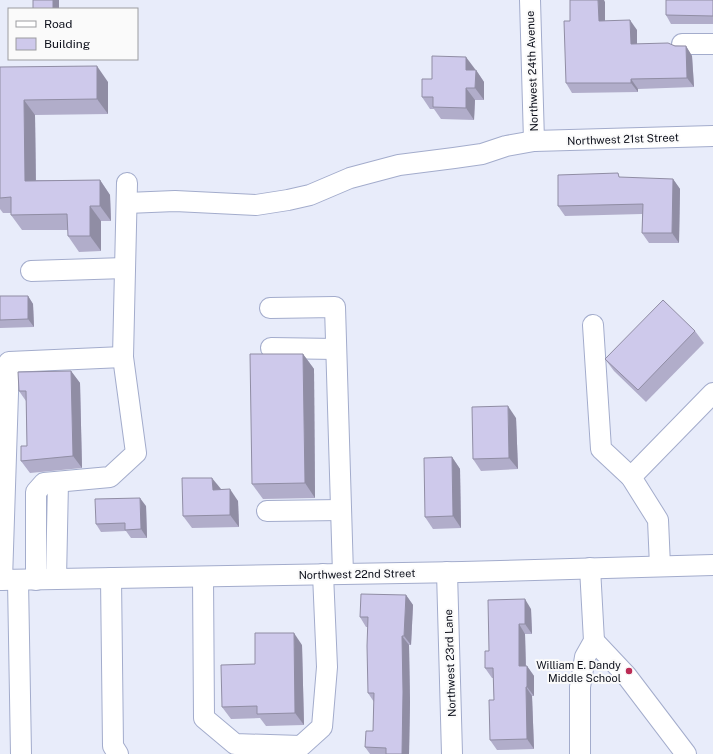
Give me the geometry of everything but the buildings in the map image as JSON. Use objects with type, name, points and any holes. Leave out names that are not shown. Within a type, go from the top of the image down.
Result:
[{"type":"street","name":"Northwest 24th Avenue","points":[[530,0],[534,141]]},
{"type":"street","points":[[682,44],[713,44]]},
{"type":"street","name":"Northwest 21st Street","points":[[127,203],[175,201],[256,204],[310,195],[350,178],[399,165],[482,154],[506,146],[534,141],[713,136]]},
{"type":"street","points":[[23,580],[36,492],[44,483],[110,477],[136,453],[123,357],[127,183]]},
{"type":"street","points":[[31,271],[125,268]]},
{"type":"street","points":[[270,308],[335,307],[343,574]]},
{"type":"street","points":[[593,325],[601,449],[631,477],[658,520],[660,566]]},
{"type":"street","points":[[271,348],[336,349]]},
{"type":"street","points":[[21,754],[23,580],[8,362],[123,357]]},
{"type":"street","points":[[631,477],[713,393]]},
{"type":"street","points":[[267,511],[341,510]]},
{"type":"street","name":"Northwest 22nd Street","points":[[23,580],[447,572],[713,565]]},
{"type":"street","points":[[580,754],[580,687],[585,657],[594,641],[590,568]]},
{"type":"street","name":"Northwest 23rd Lane","points":[[447,572],[452,754]]},
{"type":"street","points":[[203,576],[204,718],[235,744],[300,746],[322,727],[327,667],[323,574]]},
{"type":"street","points":[[112,578],[113,746],[118,754]]},
{"type":"street","points":[[594,641],[626,675],[686,754]]},
{"type":"place","name":"William E. Dandy Middle School","points":[[629,671]]}]
